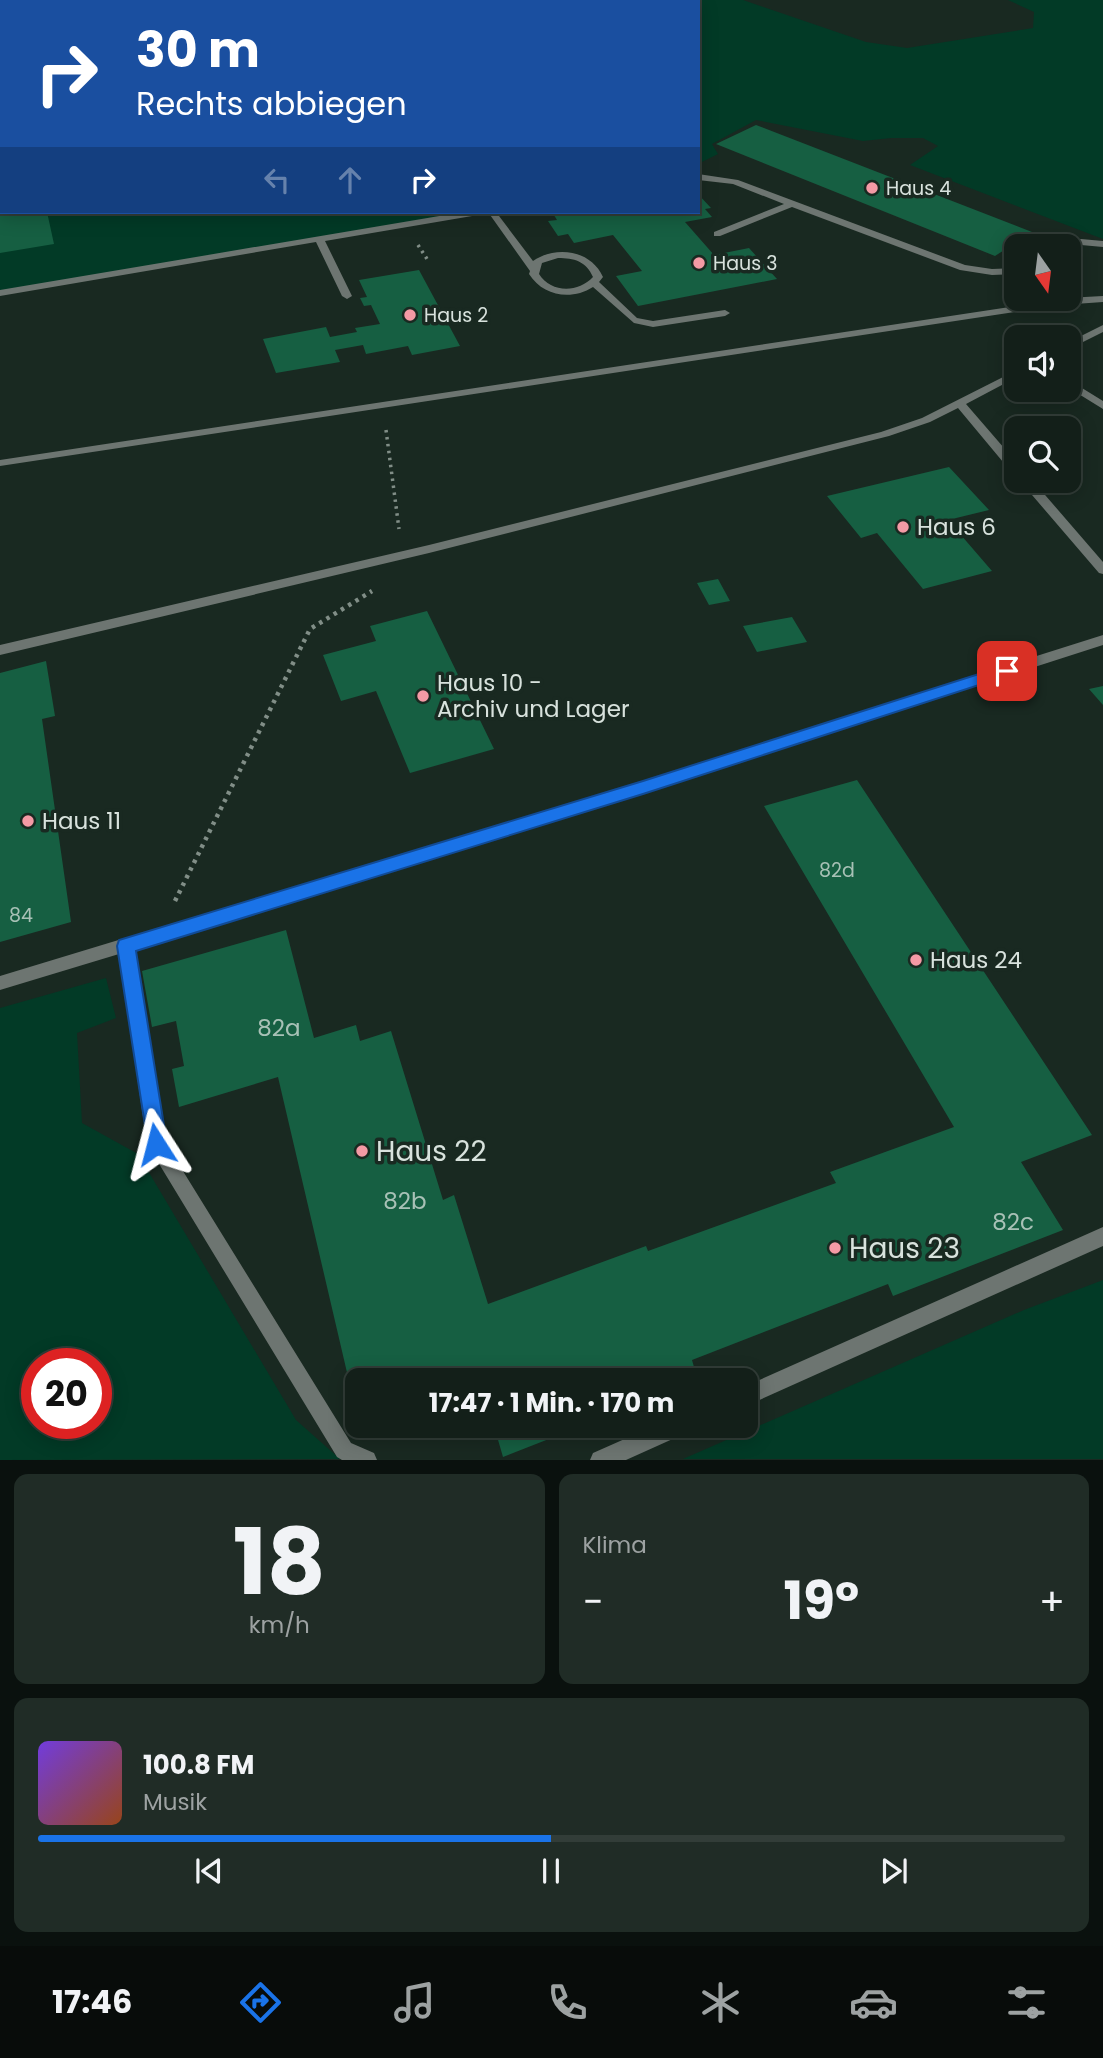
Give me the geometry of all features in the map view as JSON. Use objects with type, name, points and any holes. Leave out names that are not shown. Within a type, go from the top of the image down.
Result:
[{"type":"lane","points":[[700,177],[735,182],[963,268],[1004,272]]},
{"type":"lane","points":[[717,234],[794,203]]},
{"type":"lane","points":[[0,293],[466,214]]},
{"type":"lane","points":[[493,214],[534,269],[541,285],[556,291],[580,290],[594,283],[598,277],[596,270],[578,256],[546,258],[538,261],[534,269]]},
{"type":"lane","points":[[319,239],[347,296]]},
{"type":"lane","points":[[1082,242],[1103,244]]},
{"type":"lane","points":[[594,283],[634,320],[641,323],[653,324],[724,313]]},
{"type":"lane","points":[[1082,299],[1103,299]]},
{"type":"lane","points":[[0,463],[1004,308]]},
{"type":"lane","points":[[1081,340],[1103,328]]},
{"type":"lane","points":[[0,650],[402,555],[884,434],[926,420],[1004,380]]},
{"type":"lane","points":[[1081,391],[1103,406]]},
{"type":"lane","points":[[960,403],[1004,455]]},
{"type":"lane","points":[[1036,493],[1103,570]]},
{"type":"lane","points":[[0,983],[643,787],[1103,640]]},
{"type":"lane","points":[[126,946],[156,1144],[344,1450],[367,1460]]},
{"type":"lane","points":[[758,1391],[1103,1236]]},
{"type":"lane","points":[[600,1460],[651,1438]]},
{"type":"path","points":[[157,936],[310,629],[391,579],[402,555],[383,403]]},
{"type":"green space","points":[[700,0],[743,0],[866,42],[907,48],[1033,28],[1034,12],[1008,0],[1103,0],[1103,239],[910,165],[938,146],[923,138],[863,141],[756,120],[712,144],[718,154],[700,163]]},
{"type":"green space","points":[[0,214],[466,214],[0,293]]},
{"type":"green space","points":[[106,978],[116,1018],[77,1033],[82,1123],[138,1154],[296,1420],[340,1459],[0,1460],[0,1008]]},
{"type":"green space","points":[[1103,1280],[1103,1459],[683,1459],[731,1438],[758,1438],[758,1426],[1024,1310]]},
{"type":"building","name":"Haus 4","points":[[756,125],[1032,232],[1004,234],[1004,250],[995,256],[716,144]]},
{"type":"building","name":"Haus 3","points":[[700,196],[711,208],[705,209],[712,217],[685,222],[714,255],[749,248],[777,279],[638,306],[616,276],[642,271],[613,235],[574,243],[568,234],[558,236],[548,221],[557,220],[553,214],[700,214]]},
{"type":"building","points":[[0,214],[47,214],[54,244],[0,253]]},
{"type":"building","name":"Haus 2","points":[[419,270],[460,346],[412,355],[408,346],[366,354],[363,345],[335,350],[340,362],[276,373],[263,339],[326,327],[330,337],[357,332],[355,328],[380,324],[371,305],[364,306],[360,298],[367,297],[359,280]]},
{"type":"building","name":"Haus 6","points":[[949,467],[989,510],[948,520],[992,571],[923,589],[877,533],[861,538],[827,496]]},
{"type":"building","points":[[718,579],[730,601],[709,605],[697,583]]},
{"type":"building","name":"Haus 10 - Archiv und Lager","points":[[427,611],[494,749],[410,773],[376,691],[341,701],[323,655],[376,641],[370,626]]},
{"type":"building","points":[[792,617],[807,642],[757,652],[743,626]]},
{"type":"building","name":"Haus 11","points":[[46,661],[55,716],[42,719],[71,922],[0,942],[0,673]]},
{"type":"building","points":[[1103,686],[1103,705],[1089,689]]},
{"type":"building","points":[[857,780],[1092,1135],[1021,1162],[1063,1230],[893,1296],[888,1284],[692,1360],[694,1368],[346,1368],[278,1077],[179,1107],[172,1069],[184,1066],[176,1021],[152,1027],[142,971],[286,930],[314,1038],[356,1025],[360,1041],[391,1031],[443,1200],[454,1195],[488,1304],[646,1246],[648,1251],[836,1183],[830,1172],[954,1127],[764,806]]},
{"type":"building","points":[[497,1438],[551,1438],[503,1457]]},
{"type":"place","name":"Haus 4","points":[[872,188]]},
{"type":"place","name":"Haus 3","points":[[699,263]]},
{"type":"place","name":"Haus 2","points":[[410,315]]},
{"type":"place","name":"Haus 6","points":[[903,527]]},
{"type":"place","name":"Haus 10 - Archiv und Lager","points":[[423,696]]},
{"type":"place","name":"Haus 11","points":[[28,821]]},
{"type":"place","name":"Haus 24","points":[[916,960]]},
{"type":"place","name":"Haus 22","points":[[362,1151]]},
{"type":"place","name":"Haus 23","points":[[835,1248]]},
{"type":"route","points":[[156,1144],[126,946],[643,787],[1007,671]]}]
